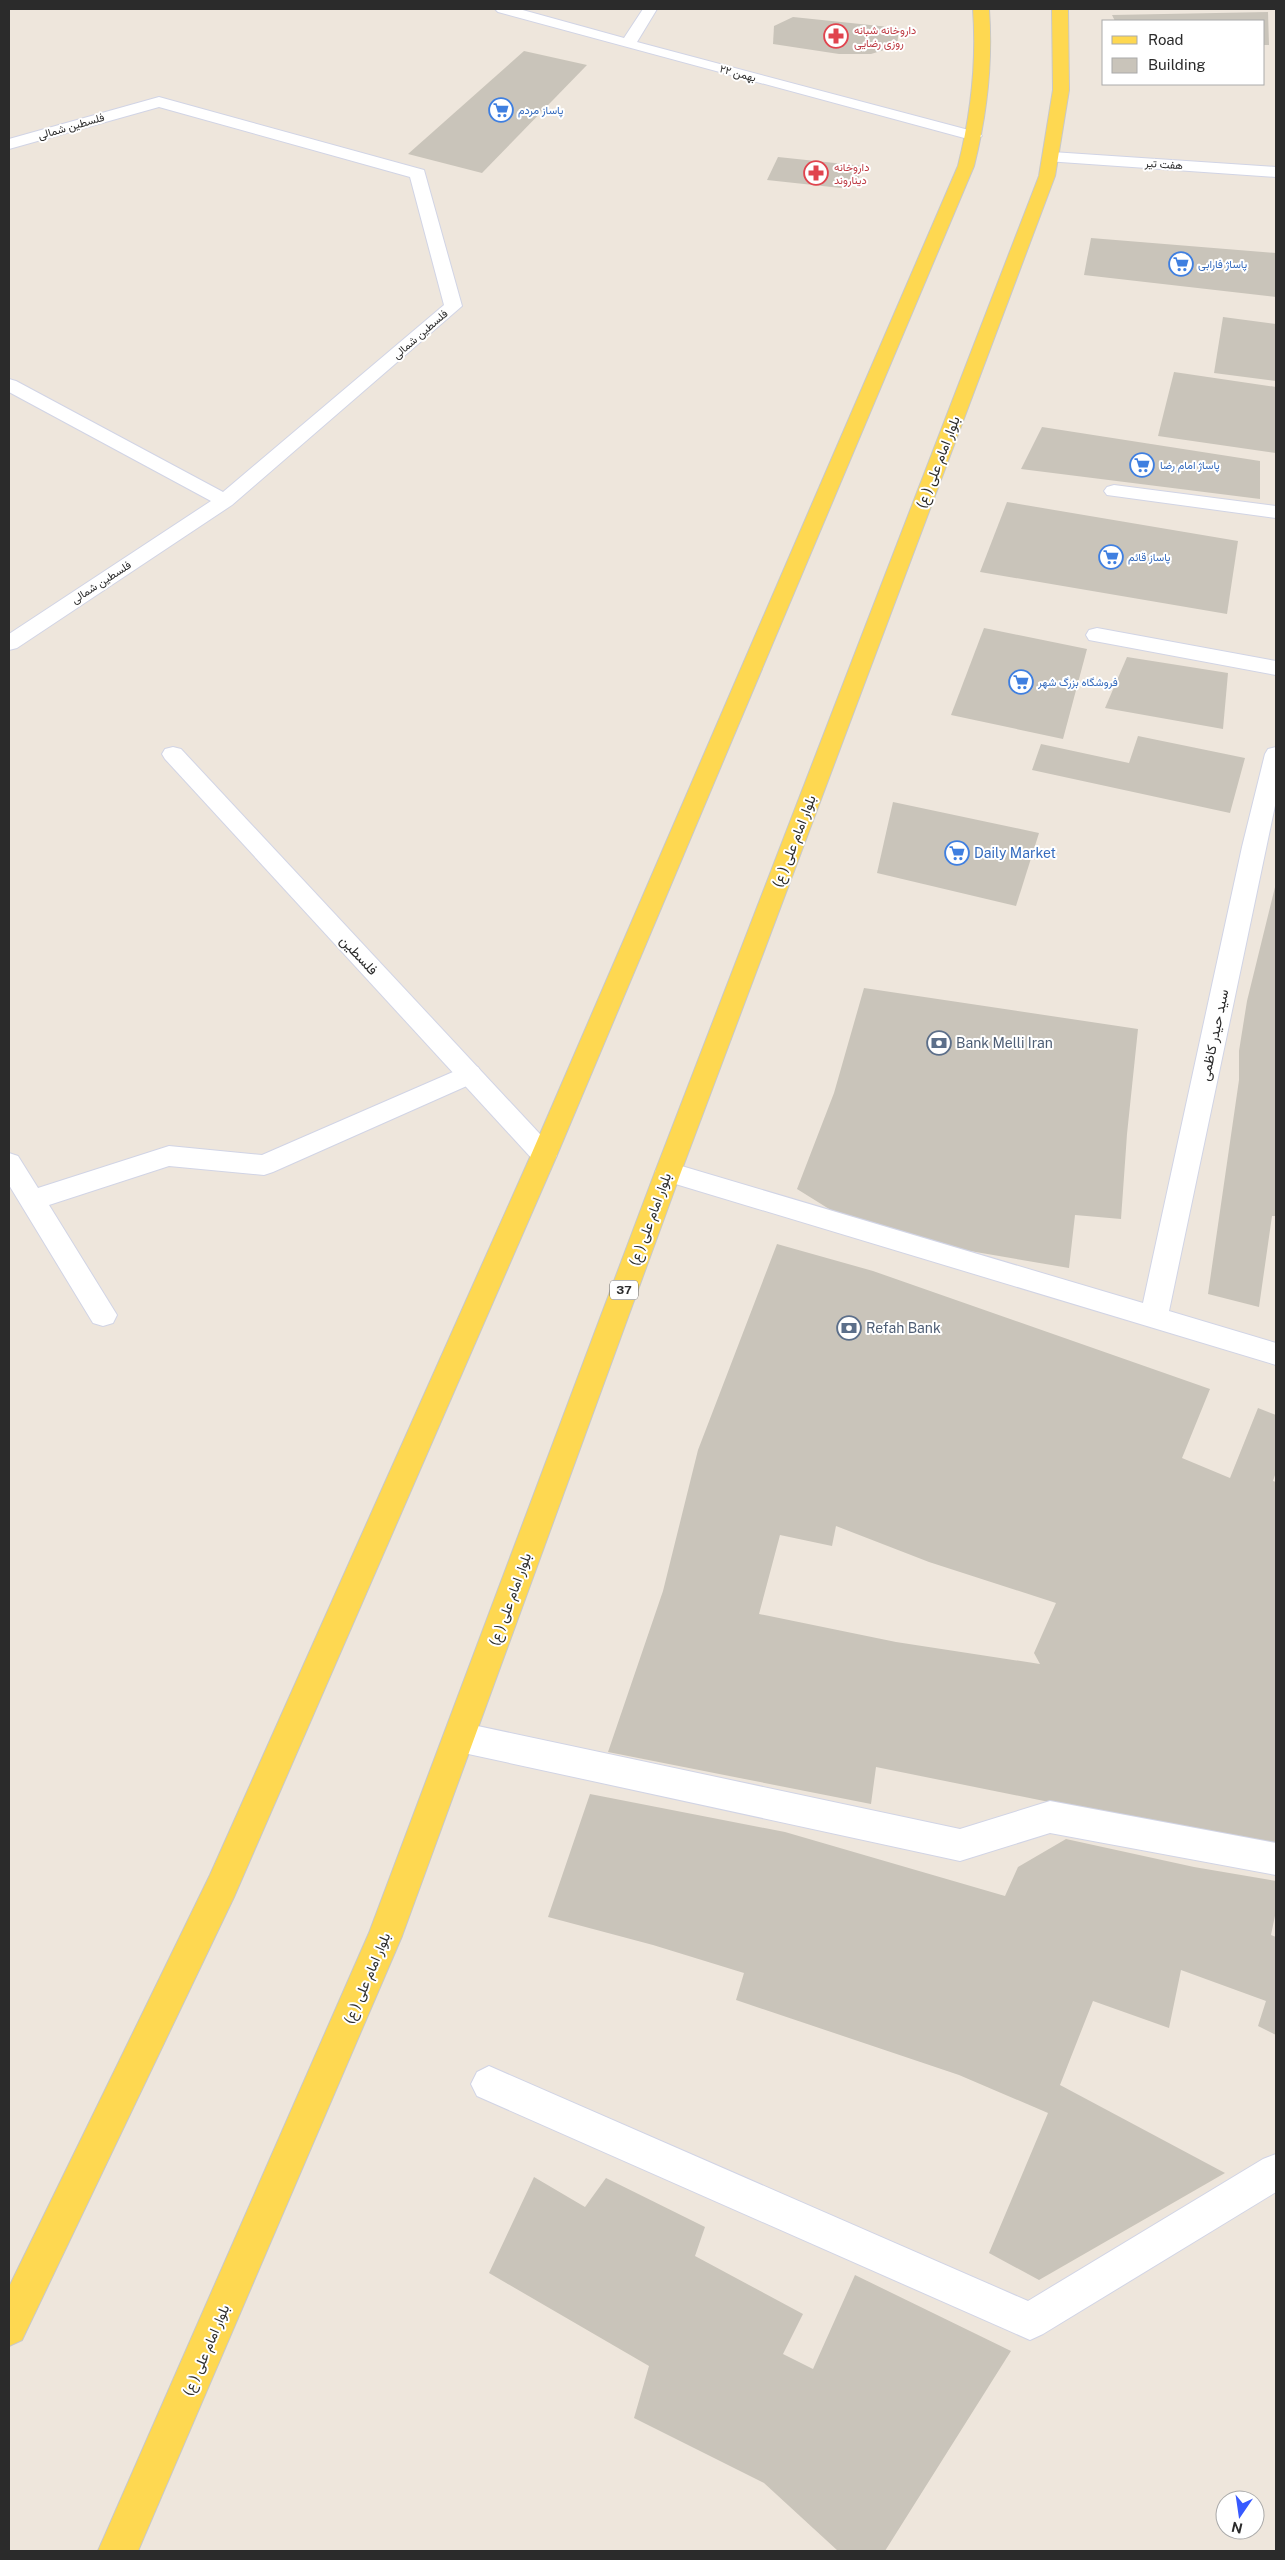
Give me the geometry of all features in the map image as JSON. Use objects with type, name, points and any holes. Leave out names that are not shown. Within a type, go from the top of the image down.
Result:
[{"type":"main road","points":[[9,2327],[222,1886],[544,1155],[966,166],[974,136],[982,86],[981,9]]},
{"type":"main road","name":"بلوار امام علی ( ع)","points":[[118,2551],[385,1936],[668,1172],[1047,176],[1052,157],[1061,90],[1060,9]]},
{"type":"street","name":"۲۲ بهمن","points":[[503,9],[974,136]]},
{"type":"street","points":[[628,44],[650,9]]},
{"type":"street","name":"فلسطین شمالی","points":[[9,144],[159,102],[418,174],[453,306],[225,502],[9,642]]},
{"type":"street","name":"هفت تیر","points":[[1052,157],[1276,172]]},
{"type":"street","points":[[9,385],[225,502]]},
{"type":"street","points":[[1114,491],[1276,512]]},
{"type":"street","points":[[1097,635],[1276,668]]},
{"type":"street","name":"فلسطین","points":[[174,754],[544,1155]]},
{"type":"street","name":"سید حیدر کاظمی","points":[[1154,1317],[1265,850],[1276,754]]},
{"type":"street","points":[[32,1200],[169,1156],[264,1165],[469,1074]]},
{"type":"street","points":[[9,1163],[103,1315]]},
{"type":"street","points":[[668,1172],[1276,1354]]},
{"type":"street","points":[[459,1736],[960,1845],[1050,1817],[1276,1859]]},
{"type":"street","points":[[489,2084],[1030,2321],[1276,2172]]},
{"type":"building","points":[[1268,12],[1269,45],[1265,45],[1265,20],[1114,20],[1112,15]]},
{"type":"building","name":"داروخانه شبانه روزی رضایی","points":[[793,17],[899,28],[897,46],[871,54],[839,54],[773,44],[774,26]]},
{"type":"building","name":"پاساز مردم","points":[[524,51],[587,65],[482,173],[408,154]]},
{"type":"building","name":"داروخانه دیناروند","points":[[778,157],[863,166],[857,183],[841,188],[767,180]]},
{"type":"building","name":"پاساژ فارابی","points":[[1091,238],[1276,253],[1276,297],[1084,275]]},
{"type":"building","points":[[1223,317],[1276,324],[1276,381],[1214,373]]},
{"type":"building","points":[[1174,372],[1276,387],[1276,453],[1158,436]]},
{"type":"building","name":"پاساژ امام رضا","points":[[1042,427],[1260,461],[1260,499],[1021,469]]},
{"type":"building","name":"پاساز قائم","points":[[1007,502],[1238,541],[1227,614],[980,572]]},
{"type":"building","name":"فروشگاه بزرگ شهر","points":[[984,628],[1087,649],[1063,739],[951,715]]},
{"type":"building","points":[[1127,657],[1228,673],[1223,729],[1105,708]]},
{"type":"building","points":[[1138,736],[1245,758],[1230,813],[1032,770],[1041,744],[1129,763]]},
{"type":"building","name":"Daily Market","points":[[893,802],[1039,833],[1016,906],[877,873]]},
{"type":"building","points":[[1276,883],[1276,1216],[1272,1216],[1259,1307],[1208,1294],[1239,1080],[1239,1051],[1247,1001]]},
{"type":"building","points":[[864,988],[1138,1029],[1127,1134],[1121,1219],[1075,1215],[1069,1268],[935,1245],[842,1217],[797,1189],[834,1093]]},
{"type":"building","points":[[777,1244],[873,1271],[1210,1389],[1182,1458],[1230,1478],[1258,1408],[1276,1415],[1276,1472],[1273,1481],[1276,1482],[1276,1848],[876,1767],[871,1804],[608,1752],[663,1591],[698,1450]],"holes":[[[836,1526],[929,1562],[1056,1603],[1034,1653],[1040,1664],[896,1642],[759,1614],[780,1535],[832,1546]]]},
{"type":"building","points":[[590,1794],[785,1832],[1005,1896],[1018,1867],[1066,1839],[1194,1867],[1276,1881],[1276,1911],[1271,1935],[1276,1937],[1276,2035],[1258,2026],[1266,2001],[1181,1970],[1169,2028],[1093,2001],[1060,2085],[1225,2173],[1039,2280],[989,2253],[1048,2113],[959,2075],[736,2000],[744,1973],[653,1945],[548,1917]]},
{"type":"building","points":[[534,2177],[585,2207],[606,2178],[705,2227],[695,2256],[803,2314],[783,2354],[813,2369],[855,2275],[1011,2351],[885,2551],[838,2551],[764,2483],[634,2418],[649,2366],[489,2273]]},
{"type":"place","name":"داروخانه شبانه روزی رضایی","points":[[836,36]]},
{"type":"place","name":"پاساز مردم","points":[[501,110]]},
{"type":"place","name":"داروخانه دیناروند","points":[[816,173]]},
{"type":"place","name":"پاساژ فارابی","points":[[1181,264]]},
{"type":"place","name":"پاساژ امام رضا","points":[[1142,465]]},
{"type":"place","name":"پاساز قائم","points":[[1111,557]]},
{"type":"place","name":"فروشگاه بزرگ شهر","points":[[1021,682]]},
{"type":"place","name":"Daily Market","points":[[957,853]]},
{"type":"place","name":"Bank Melli Iran","points":[[939,1043]]},
{"type":"place","name":"Refah Bank","points":[[849,1328]]}]
